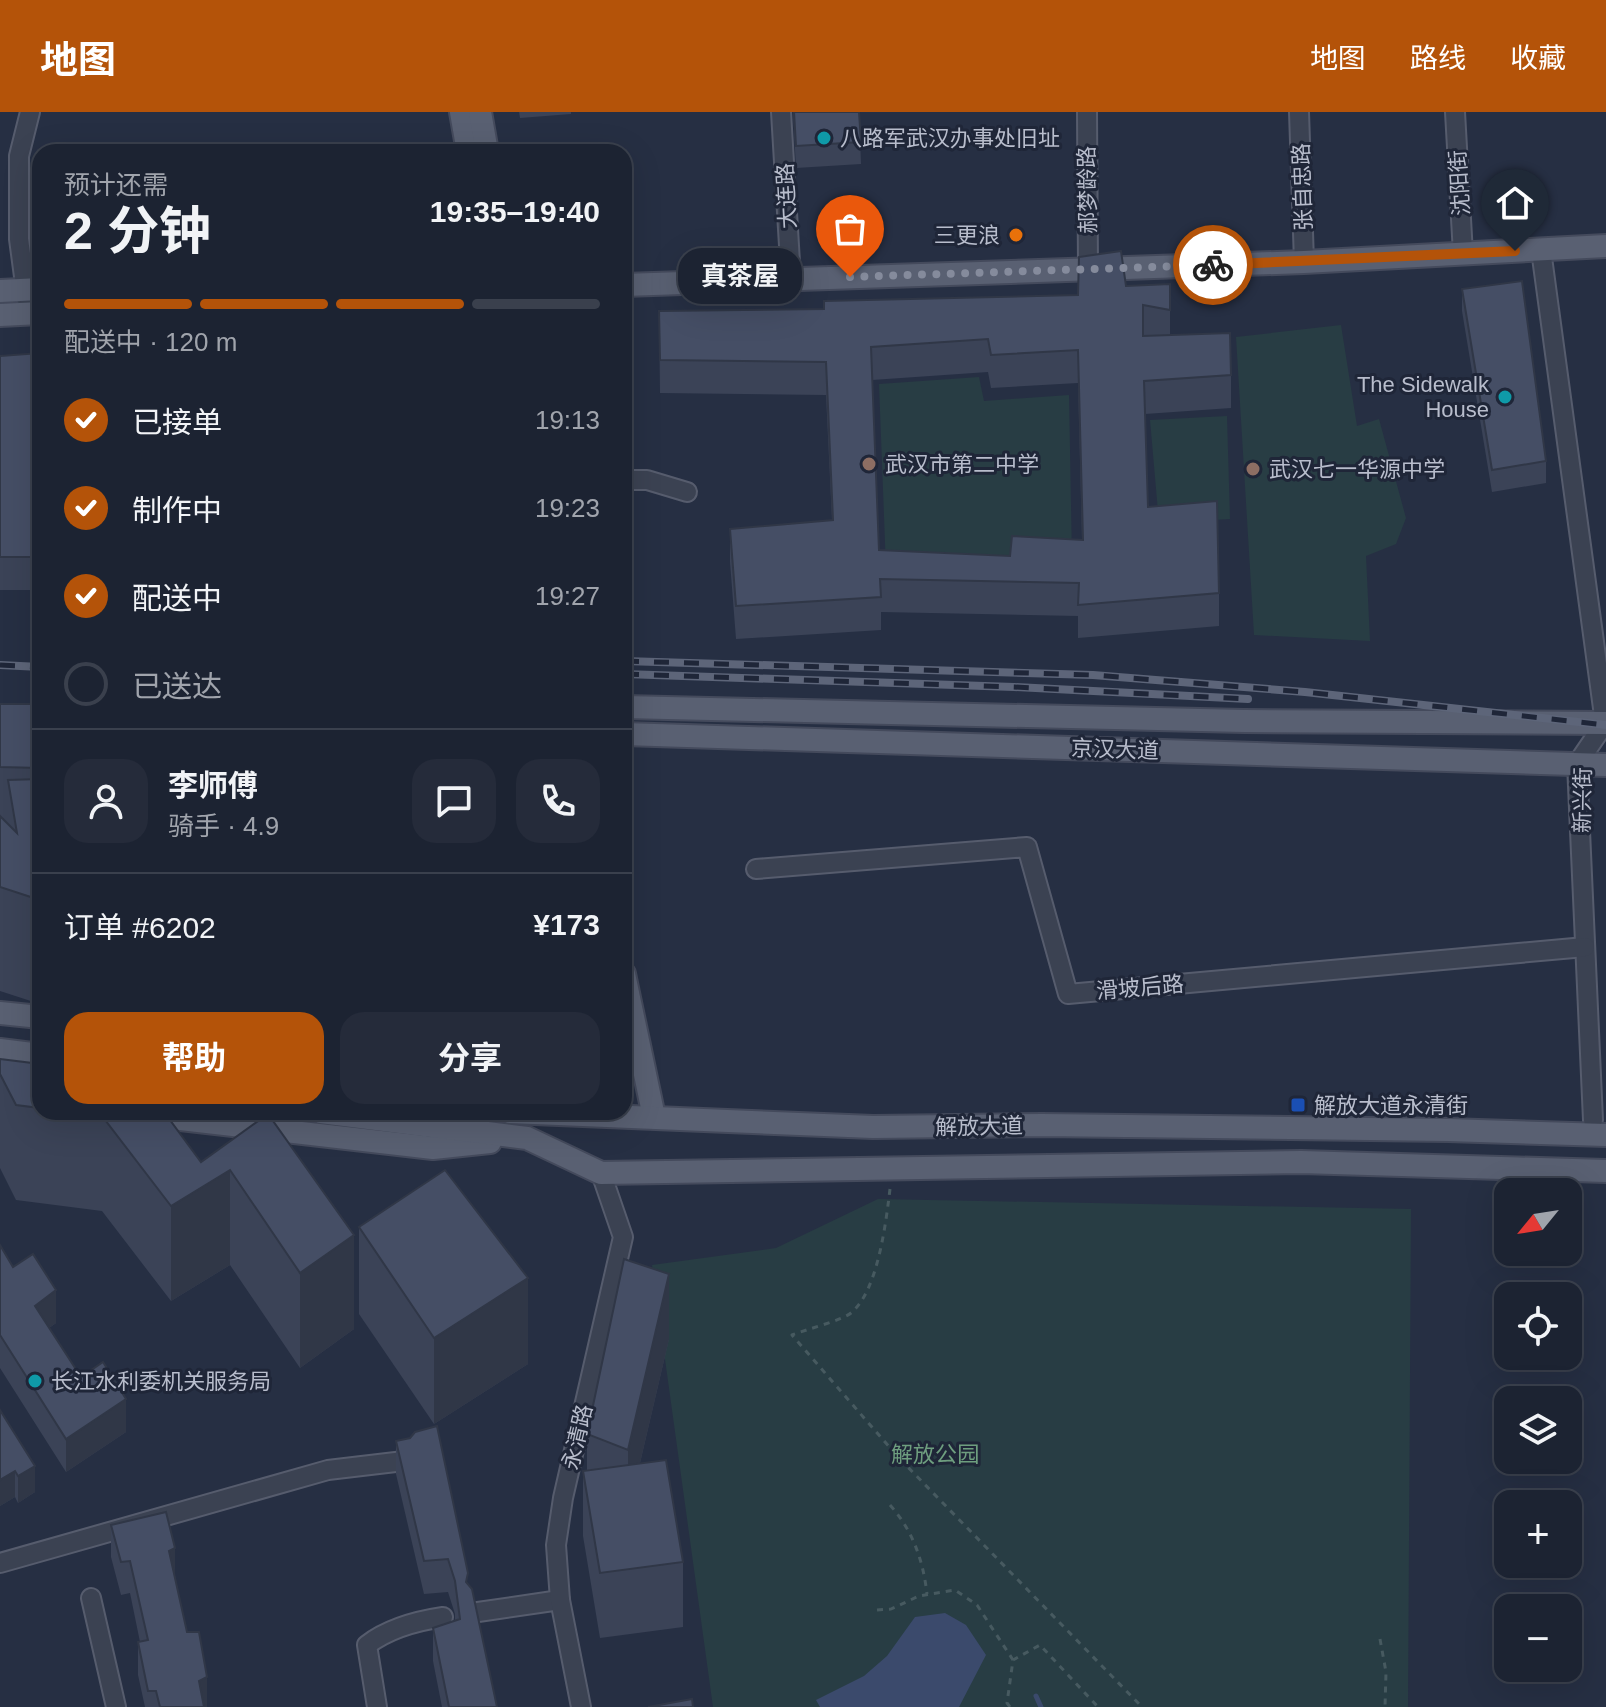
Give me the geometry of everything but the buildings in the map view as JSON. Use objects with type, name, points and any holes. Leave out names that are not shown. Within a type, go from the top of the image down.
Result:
[{"type":"main road","points":[[461,112],[467,144]]},
{"type":"main road","points":[[480,112],[486,144]]},
{"type":"main road","points":[[632,285],[1304,262],[1606,246]]},
{"type":"main road","points":[[0,291],[32,290]]},
{"type":"main road","points":[[0,315],[32,314]]},
{"type":"main road","name":"京汉大道","points":[[632,707],[1244,721],[1605,723]]},
{"type":"main road","name":"京汉大道","points":[[632,734],[1606,765]]},
{"type":"main road","points":[[632,1012],[654,1117]]},
{"type":"main road","points":[[0,1013],[32,1016]]},
{"type":"main road","points":[[0,1050],[32,1054]]},
{"type":"main road","name":"解放大道","points":[[632,1114],[873,1127],[1042,1125],[1448,1130],[1602,1125]]},
{"type":"main road","points":[[189,1120],[433,1148],[527,1138]]},
{"type":"main road","name":"解放大道","points":[[384,1120],[527,1138],[601,1173],[1301,1162],[1606,1171]]},
{"type":"main road","name":"解放大道","points":[[1449,1166],[1606,1163]]},
{"type":"street","points":[[30,112],[19,156],[19,239],[32,286]]},
{"type":"street","name":"大连路","points":[[781,112],[791,279]]},
{"type":"street","name":"郝梦龄路","points":[[1087,112],[1088,268]]},
{"type":"street","name":"张自忠路","points":[[1299,112],[1304,262]]},
{"type":"street","name":"沈阳街","points":[[1455,112],[1463,254]]},
{"type":"street","points":[[1541,250],[1605,723]]},
{"type":"street","points":[[632,480],[647,480],[687,492]]},
{"type":"street","name":"新兴街","points":[[1602,1125],[1585,947],[1577,764],[1605,723]]},
{"type":"street","name":"滑坡后路","points":[[756,869],[1027,847],[1068,994],[1585,947]]},
{"type":"street","name":"永清路","points":[[581,1707],[560,1600],[556,1545],[563,1498],[623,1237],[601,1173]]},
{"type":"street","points":[[0,1563],[328,1470],[404,1461]]},
{"type":"street","points":[[91,1598],[116,1707]]},
{"type":"street","points":[[478,1612],[560,1600]]},
{"type":"street","points":[[377,1707],[367,1645],[382,1634],[443,1617]]},
{"type":"path","points":[[892,1169],[886,1226],[871,1284],[851,1314],[792,1335],[898,1457],[1142,1707]]},
{"type":"path","points":[[890,1505],[904,1521],[916,1544],[927,1594]]},
{"type":"path","points":[[877,1610],[891,1609],[927,1594],[955,1590],[977,1605],[1013,1660],[1007,1703],[1010,1707]]},
{"type":"path","points":[[1380,1639],[1386,1672],[1385,1707]]},
{"type":"path","points":[[1013,1660],[1040,1645],[1098,1707]]},
{"type":"green space","points":[[1341,325],[1357,426],[1379,419],[1406,518],[1396,544],[1366,556],[1370,641],[1254,635],[1236,337]]},
{"type":"green space","points":[[979,377],[984,401],[1069,395],[1072,559],[1003,555],[999,579],[886,569],[879,384]]},
{"type":"green space","points":[[1227,416],[1230,519],[1159,523],[1150,420]]},
{"type":"green space","name":"解放公园","points":[[878,1199],[1411,1209],[1408,1707],[713,1707],[652,1265],[776,1248]]},
{"type":"water","points":[[945,1613],[966,1625],[986,1655],[959,1707],[820,1707],[816,1700],[864,1676],[887,1656],[915,1617]]},
{"type":"waterway","points":[[1036,1696],[1041,1707]]},
{"type":"railway","points":[[632,661],[1093,675],[1305,692],[1606,725]]},
{"type":"railway","points":[[0,665],[32,667]]},
{"type":"railway","points":[[632,674],[1014,687],[1248,699]]},
{"type":"way so far","points":[[850,277],[1213,265]]},
{"type":"place","name":"八路军武汉办事处旧址","points":[[824,138]]},
{"type":"place","name":"三更浪","points":[[1016,235]]},
{"type":"place","name":"真茶屋","points":[[850,277]]},
{"type":"place","name":"The Sidewalk House","points":[[1505,397]]},
{"type":"place","name":"武汉市第二中学","points":[[869,464]]},
{"type":"place","name":"武汉七一华源中学","points":[[1253,469]]},
{"type":"place","name":"解放大道永清街","points":[[1298,1105]]},
{"type":"place","name":"长江水利委机关服务局","points":[[35,1381]]},
{"type":"route","points":[[1213,265],[1515,251]]}]
